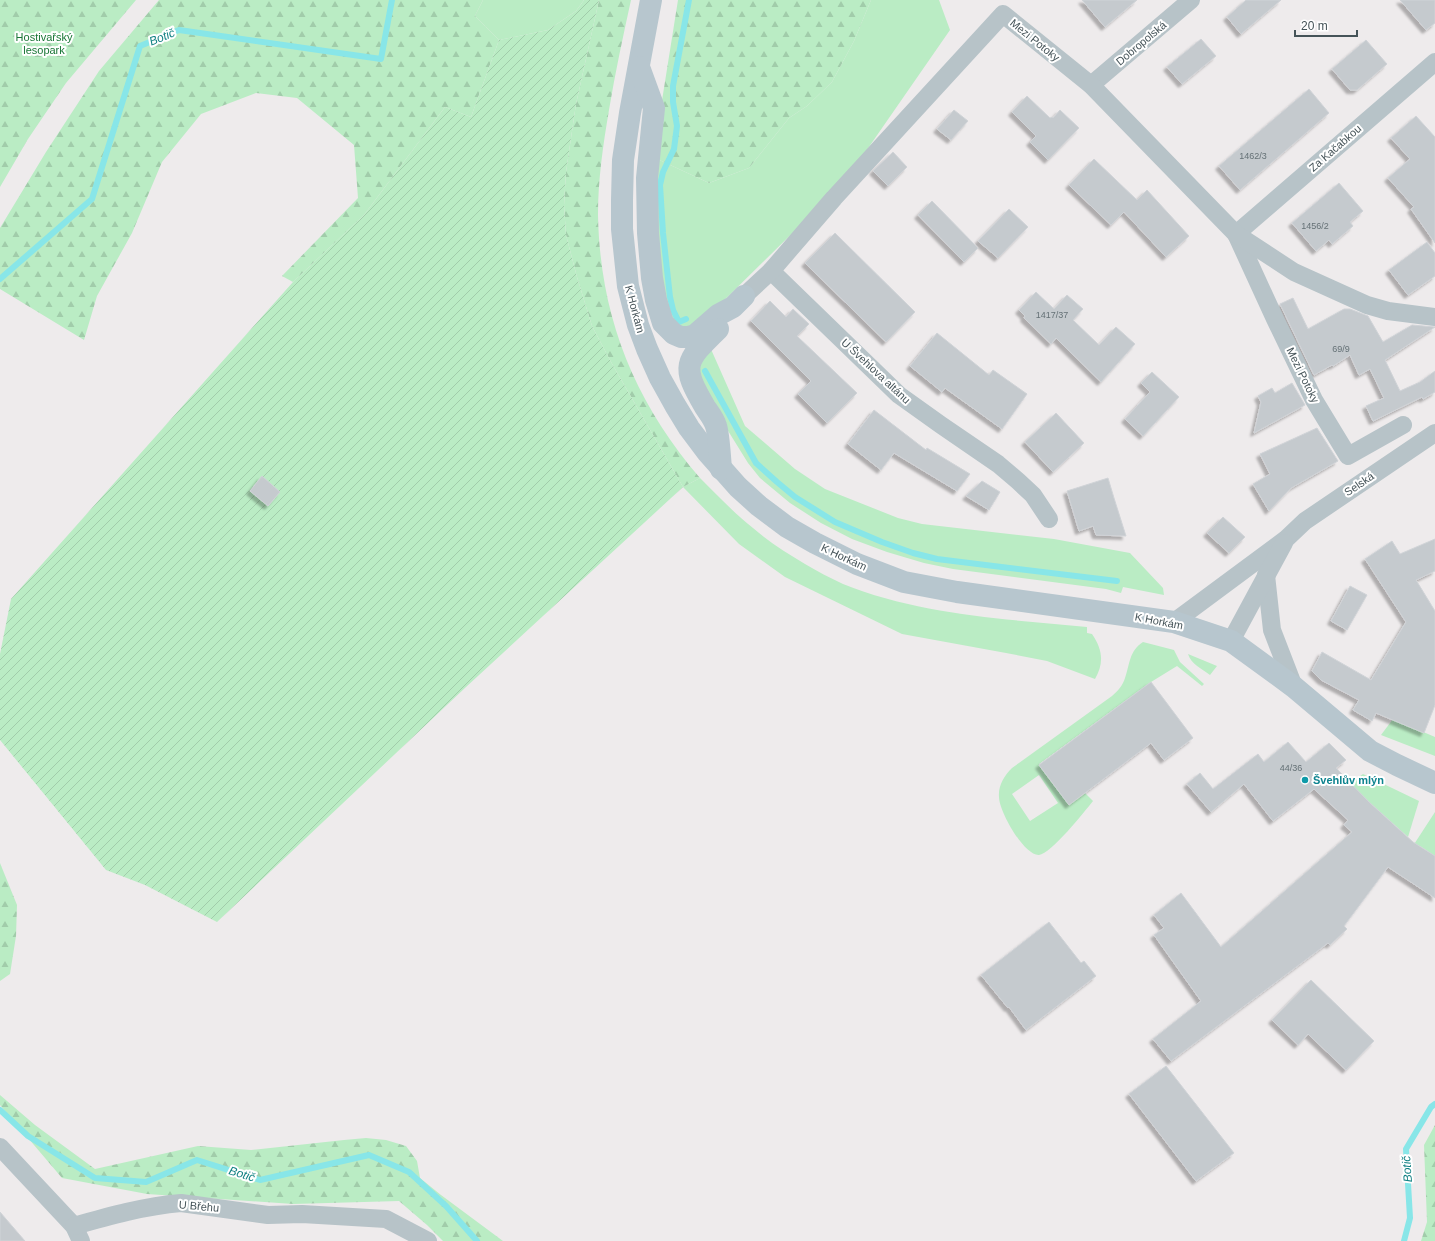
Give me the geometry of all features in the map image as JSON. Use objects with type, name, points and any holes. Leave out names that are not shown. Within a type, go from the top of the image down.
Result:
[{"type":"main road","name":"K Horkám","points":[[651,0],[624,160],[622,229],[628,286],[638,325],[660,378],[689,428],[721,469],[759,506],[787,527],[814,544],[857,564],[904,582],[957,592],[1174,622],[1231,641],[1294,687],[1370,751],[1435,783]]},
{"type":"main road","points":[[639,66],[654,108],[647,178],[648,233],[652,278],[660,316],[668,329],[674,334],[688,337],[695,335],[718,315],[738,301]]},
{"type":"main road","points":[[721,469],[716,426],[692,382],[689,375],[689,370],[690,363],[695,352],[725,322],[738,301]]},
{"type":"street","name":"Dobropolská","points":[[1091,85],[1191,0]]},
{"type":"street","name":"Mezi Potoky","points":[[771,271],[843,189],[1003,14],[1091,85],[1236,234],[1294,272],[1367,305],[1388,311],[1435,317]]},
{"type":"street","name":"Za Kačabkou","points":[[1236,234],[1435,62]]},
{"type":"street","name":"Mezi Potoky","points":[[1236,234],[1314,400],[1348,456],[1403,425]]},
{"type":"street","points":[[738,301],[771,271]]},
{"type":"street","name":"U Švehlova altánu","points":[[771,271],[899,394],[998,464],[1018,481],[1033,495],[1049,519]]},
{"type":"street","name":"Selská","points":[[1174,622],[1286,539],[1305,521],[1435,433]]},
{"type":"street","name":"Selská","points":[[1231,641],[1286,539]]},
{"type":"street","points":[[1266,575],[1272,630],[1294,687]]},
{"type":"street","name":"U Břehu","points":[[0,1147],[78,1233],[105,1217],[168,1204],[181,1203],[268,1215],[302,1214],[386,1220],[428,1241]]},
{"type":"green space","name":"Hostivařský lesopark","points":[[0,0],[136,0],[66,83],[28,139],[0,187]]},
{"type":"green space","points":[[159,0],[483,0],[475,16],[499,40],[471,117],[445,107],[364,215],[293,282],[282,276],[358,198],[354,145],[297,98],[256,93],[201,114],[162,162],[132,233],[97,296],[84,340],[0,289],[0,228],[46,152],[99,71]]},
{"type":"green space","points":[[483,0],[584,0],[576,11],[548,30],[499,40],[475,16]]},
{"type":"green space","points":[[584,0],[599,0],[576,104],[566,172],[564,205],[566,235],[592,326],[683,487],[466,687],[217,922],[145,885],[106,870],[0,740],[0,654],[11,599],[293,282],[364,215],[445,107],[471,117],[499,40],[548,30],[576,11]]},
{"type":"green space","points":[[599,0],[631,0],[611,96],[600,176],[598,215],[600,252],[606,288],[614,323],[625,356],[639,388],[656,419],[700,478],[683,487],[592,326],[566,235],[564,205],[566,172],[576,104]]},
{"type":"green space","points":[[678,0],[871,0],[854,41],[832,82],[807,106],[789,118],[749,168],[709,183],[653,157]]},
{"type":"green space","points":[[871,0],[939,0],[950,30],[855,167],[823,203],[701,323],[684,330],[664,309],[653,157],[709,183],[749,168],[789,118],[807,106],[832,82],[854,41]]},
{"type":"green space","points":[[710,347],[745,426],[795,469],[825,489],[898,518],[922,524],[1054,539],[1130,553],[1163,588],[1164,595],[1123,587],[1121,593],[1106,589],[953,569],[924,563],[887,552],[852,539],[821,523],[790,503],[760,478],[748,463],[699,384],[697,371]]},
{"type":"green space","points":[[700,478],[739,516],[765,538],[805,564],[843,584],[902,603],[932,609],[994,618],[1087,627],[1087,633],[1092,634],[1100,651],[1101,662],[1098,673],[1095,679],[1047,661],[902,634],[785,577],[739,544],[683,487]]},
{"type":"green space","points":[[1143,642],[1174,650],[1180,662],[1204,684],[1202,686],[1177,666],[1151,682],[1039,764],[1069,804],[1085,793],[1093,801],[1068,831],[1051,848],[1039,855],[1033,853],[1026,848],[1013,832],[1003,812],[999,797],[999,789],[1002,781],[1012,768],[1112,696],[1123,683],[1132,654]],"holes":[[[1039,775],[1058,803],[1030,821],[1012,794]]]},
{"type":"green space","points":[[1188,654],[1217,666],[1210,675],[1194,663],[1189,658]]},
{"type":"green space","points":[[1393,719],[1435,737],[1435,756],[1381,735]]},
{"type":"green space","points":[[1363,774],[1419,801],[1408,837],[1350,783]]},
{"type":"green space","points":[[1435,812],[1435,856],[1420,846],[1401,875],[1396,872]]},
{"type":"green space","points":[[0,863],[17,905],[16,936],[10,974],[0,981]]},
{"type":"green space","points":[[0,1095],[35,1125],[95,1169],[198,1146],[251,1150],[366,1138],[386,1140],[406,1146],[417,1161],[420,1178],[503,1241],[443,1241],[399,1201],[293,1204],[147,1194],[62,1178],[0,1105]]},
{"type":"green space","points":[[1435,1125],[1435,1241],[1421,1241],[1427,1222],[1424,1145]]},
{"type":"building","points":[[1082,0],[1137,0],[1105,27]]},
{"type":"building","points":[[1246,0],[1281,0],[1241,34],[1227,17]]},
{"type":"building","points":[[1400,0],[1435,0],[1435,23],[1426,30]]},
{"type":"building","points":[[1201,39],[1216,56],[1182,84],[1167,67]]},
{"type":"building","points":[[1366,40],[1387,64],[1357,90],[1350,90],[1332,69]]},
{"type":"building","points":[[1309,89],[1329,113],[1240,190],[1219,166]]},
{"type":"building","points":[[1027,96],[1050,118],[1053,118],[1060,110],[1079,128],[1048,160],[1030,142],[1036,136],[1012,112]]},
{"type":"building","points":[[954,110],[968,121],[951,140],[937,129]]},
{"type":"building","points":[[1416,116],[1435,137],[1435,243],[1411,209],[1414,207],[1388,178],[1410,159],[1391,138]]},
{"type":"building","points":[[893,152],[907,167],[888,186],[873,171]]},
{"type":"building","points":[[1094,159],[1137,200],[1147,190],[1189,236],[1166,257],[1124,212],[1111,225],[1069,185]]},
{"type":"building","points":[[1339,183],[1363,211],[1350,222],[1353,226],[1332,244],[1329,240],[1316,251],[1292,223]]},
{"type":"building","points":[[932,201],[978,248],[964,262],[918,215]]},
{"type":"building","points":[[1009,209],[1028,227],[998,258],[978,241]]},
{"type":"building","points":[[835,233],[915,312],[886,342],[805,263]]},
{"type":"building","points":[[1427,242],[1435,253],[1435,276],[1408,295],[1389,270]]},
{"type":"building","points":[[1036,292],[1054,309],[1067,295],[1083,309],[1073,320],[1099,345],[1116,327],[1135,344],[1101,382],[1056,338],[1051,344],[1024,318],[1025,316],[1019,310]]},
{"type":"building","points":[[1293,298],[1308,329],[1344,309],[1350,309],[1368,316],[1383,342],[1412,325],[1435,327],[1385,360],[1400,391],[1420,382],[1435,371],[1435,392],[1423,399],[1422,397],[1373,421],[1366,406],[1384,398],[1370,369],[1359,375],[1350,355],[1333,366],[1332,365],[1314,375],[1280,304]]},
{"type":"building","points":[[770,301],[786,317],[793,309],[809,324],[797,336],[857,393],[827,423],[798,394],[811,381],[751,321]]},
{"type":"building","points":[[937,333],[989,375],[993,370],[1027,394],[1002,429],[945,388],[942,392],[910,366]]},
{"type":"building","points":[[1152,372],[1179,397],[1143,436],[1125,419],[1150,392],[1141,383]]},
{"type":"building","points":[[1292,383],[1305,405],[1254,433],[1261,402],[1258,396],[1272,388],[1275,393]]},
{"type":"building","points":[[874,410],[926,450],[927,448],[970,474],[957,491],[894,453],[881,470],[848,444]]},
{"type":"building","points":[[1056,413],[1084,443],[1053,472],[1025,442]]},
{"type":"building","points":[[1317,428],[1338,461],[1291,488],[1269,511],[1253,484],[1270,474],[1260,454]]},
{"type":"building","points":[[262,476],[280,492],[268,506],[250,491]]},
{"type":"building","points":[[1108,478],[1126,536],[1096,535],[1093,526],[1079,531],[1067,491]]},
{"type":"building","points":[[982,481],[1000,492],[989,510],[966,496]]},
{"type":"building","points":[[1223,517],[1245,537],[1229,553],[1207,533]]},
{"type":"building","points":[[1435,539],[1435,571],[1416,580],[1435,611],[1435,705],[1424,733],[1376,713],[1372,721],[1353,710],[1359,700],[1321,680],[1312,671],[1322,652],[1371,680],[1406,622],[1365,559],[1392,541],[1400,554]]},
{"type":"building","points":[[1350,586],[1367,595],[1347,630],[1331,621]]},
{"type":"building","points":[[1151,682],[1193,738],[1164,760],[1151,743],[1069,805],[1039,765]]},
{"type":"building","points":[[1288,742],[1306,762],[1329,743],[1346,760],[1336,768],[1369,802],[1413,842],[1435,856],[1435,898],[1388,867],[1344,926],[1347,929],[1330,945],[1328,943],[1171,1061],[1153,1039],[1201,1001],[1154,935],[1164,928],[1154,915],[1181,893],[1221,947],[1352,832],[1344,825],[1348,820],[1314,789],[1273,821],[1244,784],[1211,812],[1187,784],[1200,773],[1213,789],[1258,754],[1264,762]]},
{"type":"building","points":[[1049,922],[1081,963],[1084,961],[1096,976],[1026,1030],[1009,1007],[1008,1008],[981,975]]},
{"type":"building","points":[[1311,980],[1374,1041],[1346,1070],[1308,1034],[1298,1045],[1272,1020]]},
{"type":"building","points":[[1166,1066],[1234,1153],[1196,1181],[1129,1094]]},
{"type":"building","points":[[0,1212],[25,1241],[0,1241]]},
{"type":"waterway","name":"Botič","points":[[0,279],[92,199],[140,46],[179,30],[381,59],[392,0]]},
{"type":"waterway","points":[[686,319],[679,322],[673,310],[670,297],[663,233],[660,185],[663,172],[674,149],[677,126],[673,102],[673,86],[689,0]]},
{"type":"waterway","points":[[705,371],[756,463],[795,497],[835,522],[882,542],[913,553],[937,559],[1117,581]]},
{"type":"waterway","name":"Botič","points":[[1404,1241],[1410,1218],[1406,1149],[1431,1107],[1435,1104]]},
{"type":"waterway","name":"Botič","points":[[0,1110],[28,1136],[95,1178],[146,1182],[197,1160],[260,1180],[369,1155],[409,1172],[446,1206],[477,1241]]},
{"type":"place","name":"Švehlův mlýn","points":[[1305,780]]}]
